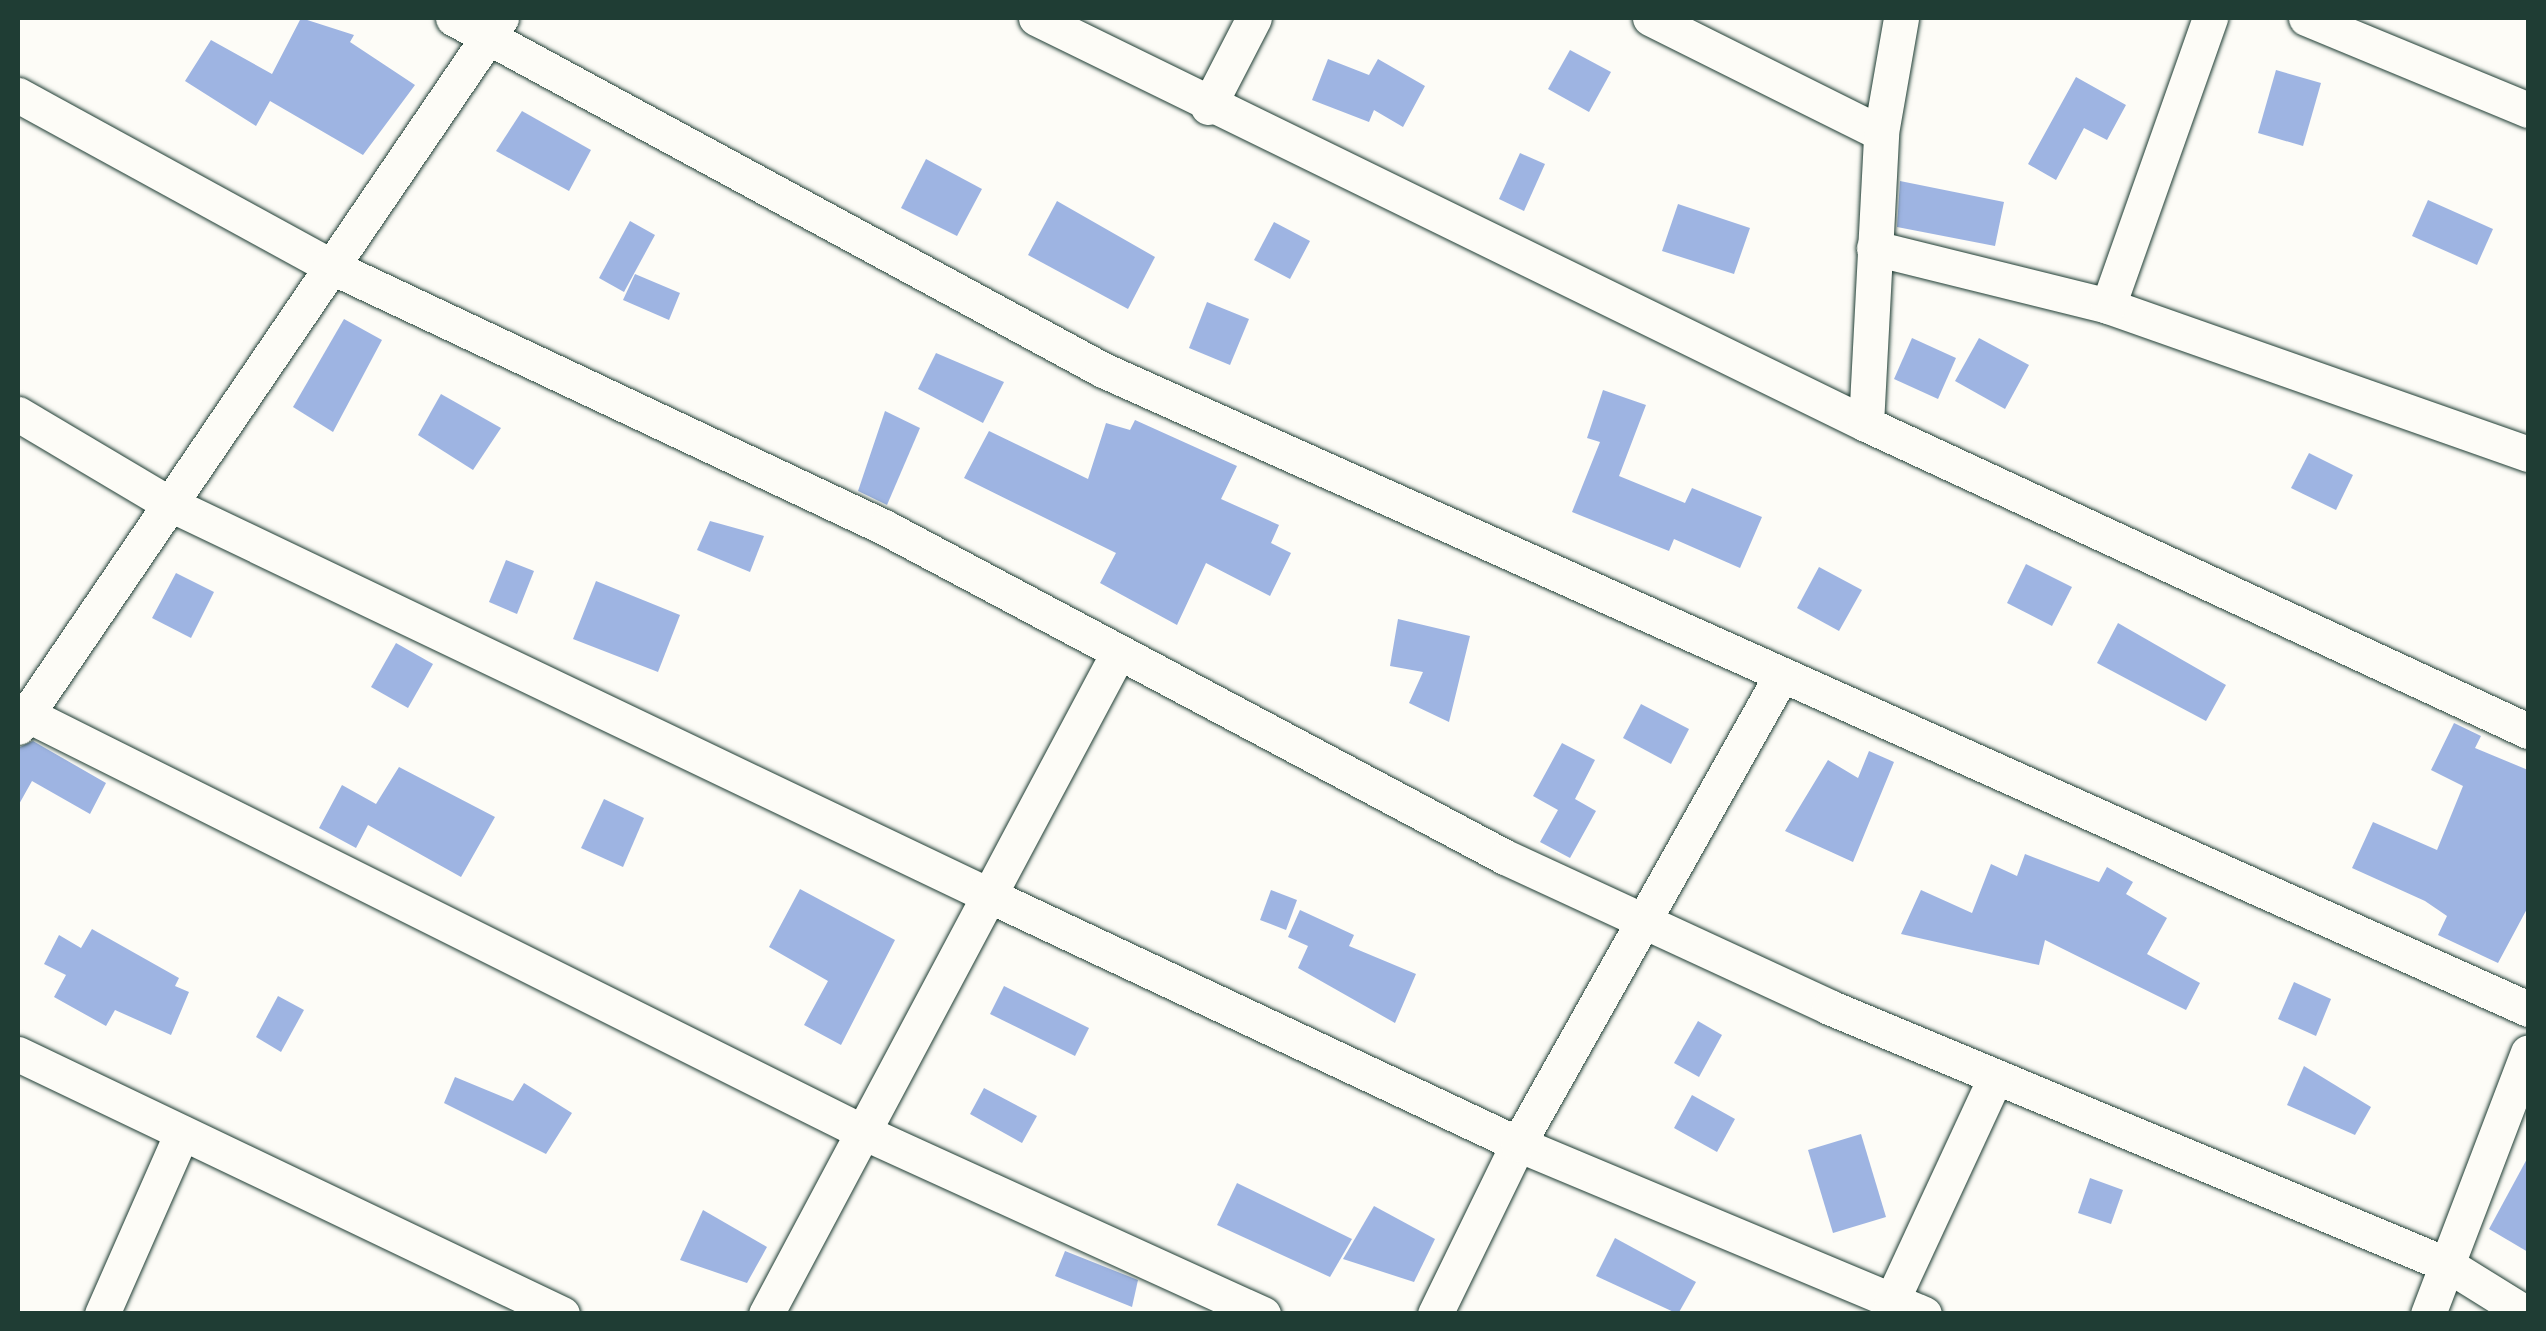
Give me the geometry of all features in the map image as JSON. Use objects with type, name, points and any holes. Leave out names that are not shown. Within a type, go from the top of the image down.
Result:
[{"type":"street","points":[[452,18],[495,27],[1085,361],[2528,1010]]},
{"type":"street","points":[[1036,18],[1208,108],[1866,424],[2528,731]]},
{"type":"street","points":[[1208,108],[1254,18]]},
{"type":"street","points":[[1650,18],[1881,133]]},
{"type":"street","points":[[1866,424],[1881,133],[1901,18]]},
{"type":"street","points":[[2108,306],[2210,18]]},
{"type":"street","points":[[2306,18],[2528,110]]},
{"type":"street","points":[[495,27],[20,717],[862,1131],[1264,1314]]},
{"type":"street","points":[[18,95],[330,266],[796,482],[1117,655],[1644,923],[1994,1078],[2448,1264],[2528,1314]]},
{"type":"street","points":[[1874,248],[2108,306],[2528,454]]},
{"type":"street","points":[[18,414],[168,503],[984,894],[1518,1144],[1908,1307],[1994,1078]]},
{"type":"street","points":[[766,1314],[984,894],[1117,655]]},
{"type":"street","points":[[1434,1314],[1518,1144],[1781,676]]},
{"type":"street","points":[[2428,1314],[2528,1052]]},
{"type":"street","points":[[18,1054],[562,1314]]},
{"type":"street","points":[[102,1314],[182,1133]]},
{"type":"building","points":[[301,18],[354,35],[350,42],[415,85],[363,155],[270,101],[256,126],[185,81],[211,40],[272,74]]},
{"type":"building","points":[[1570,50],[1611,72],[1589,112],[1548,89]]},
{"type":"building","points":[[1328,59],[1369,75],[1378,59],[1425,86],[1403,127],[1374,110],[1369,122],[1312,100]]},
{"type":"building","points":[[2276,70],[2321,83],[2303,146],[2258,133]]},
{"type":"building","points":[[2076,77],[2126,105],[2107,140],[2084,128],[2056,180],[2028,164]]},
{"type":"building","points":[[522,111],[591,150],[569,191],[496,151]]},
{"type":"building","points":[[1520,153],[1545,164],[1524,211],[1499,199]]},
{"type":"building","points":[[926,159],[982,189],[957,236],[901,208]]},
{"type":"building","points":[[1900,181],[2004,202],[1995,246],[1897,227]]},
{"type":"building","points":[[2428,200],[2493,229],[2477,265],[2412,236]]},
{"type":"building","points":[[1057,201],[1155,257],[1128,309],[1028,255]]},
{"type":"building","points":[[1678,204],[1750,228],[1734,274],[1662,251]]},
{"type":"building","points":[[630,221],[655,235],[624,292],[599,278]]},
{"type":"building","points":[[1274,222],[1310,241],[1290,279],[1254,260]]},
{"type":"building","points":[[635,274],[680,293],[669,320],[623,300]]},
{"type":"building","points":[[1207,302],[1249,319],[1230,365],[1189,348]]},
{"type":"building","points":[[344,319],[382,340],[333,432],[293,407]]},
{"type":"building","points":[[1912,338],[1956,358],[1938,399],[1894,379]]},
{"type":"building","points":[[1979,338],[2029,365],[2005,409],[1955,381]]},
{"type":"building","points":[[936,353],[1004,382],[983,423],[918,389]]},
{"type":"building","points":[[1603,390],[1646,405],[1619,476],[1685,503],[1692,488],[1762,517],[1740,568],[1674,539],[1669,551],[1572,512],[1600,442],[1587,438]]},
{"type":"building","points":[[441,394],[501,428],[473,470],[418,435]]},
{"type":"building","points":[[885,411],[920,428],[887,505],[858,491]]},
{"type":"building","points":[[1135,420],[1237,466],[1221,499],[1279,525],[1271,543],[1291,553],[1270,596],[1206,563],[1177,625],[1100,583],[1116,553],[964,478],[989,431],[1088,479],[1106,423],[1130,430]]},
{"type":"building","points":[[2309,453],[2353,475],[2336,510],[2291,488]]},
{"type":"building","points":[[710,521],[764,536],[750,572],[697,550]]},
{"type":"building","points":[[506,560],[534,571],[517,614],[489,602]]},
{"type":"building","points":[[2026,564],[2072,587],[2052,626],[2007,603]]},
{"type":"building","points":[[1819,567],[1862,590],[1839,631],[1797,608]]},
{"type":"building","points":[[176,573],[214,592],[191,638],[152,618]]},
{"type":"building","points":[[596,581],[680,615],[658,672],[573,639]]},
{"type":"building","points":[[1398,619],[1470,636],[1449,722],[1409,703],[1423,672],[1390,666]]},
{"type":"building","points":[[2118,623],[2226,685],[2206,721],[2097,663]]},
{"type":"building","points":[[396,643],[433,664],[408,708],[371,687]]},
{"type":"building","points":[[1641,704],[1689,729],[1671,764],[1623,738]]},
{"type":"building","points":[[2454,723],[2481,736],[2475,748],[2528,770],[2528,907],[2498,963],[2438,935],[2447,916],[2425,901],[2352,868],[2373,822],[2437,850],[2463,786],[2431,770]]},
{"type":"building","points":[[33,741],[106,783],[90,814],[32,781],[18,806],[18,748]]},
{"type":"building","points":[[1562,743],[1595,760],[1575,799],[1596,811],[1570,858],[1540,842],[1558,810],[1533,796]]},
{"type":"building","points":[[1869,751],[1894,762],[1853,862],[1785,831],[1828,760],[1858,778]]},
{"type":"building","points":[[399,767],[495,817],[461,877],[368,825],[356,848],[319,828],[342,785],[376,804]]},
{"type":"building","points":[[604,799],[644,818],[623,867],[581,848]]},
{"type":"building","points":[[2025,854],[2099,882],[2107,867],[2133,882],[2126,894],[2167,918],[2147,954],[2200,983],[2186,1010],[2045,940],[2039,965],[1901,934],[1921,890],[1972,913],[1991,864],[2017,876]]},
{"type":"building","points":[[800,889],[895,940],[841,1045],[804,1025],[828,981],[769,947]]},
{"type":"building","points":[[1271,890],[1297,900],[1286,930],[1260,920]]},
{"type":"building","points":[[1300,910],[1354,935],[1349,946],[1416,974],[1395,1023],[1298,968],[1308,946],[1288,937]]},
{"type":"building","points":[[92,929],[179,978],[175,986],[189,992],[171,1035],[115,1010],[106,1026],[54,997],[66,975],[44,964],[59,935],[81,948]]},
{"type":"building","points":[[2294,982],[2331,999],[2316,1036],[2278,1019]]},
{"type":"building","points":[[1004,986],[1089,1028],[1075,1056],[990,1014]]},
{"type":"building","points":[[278,996],[304,1010],[281,1052],[256,1037]]},
{"type":"building","points":[[1698,1021],[1722,1035],[1699,1077],[1674,1063]]},
{"type":"building","points":[[2304,1066],[2371,1107],[2355,1135],[2287,1105]]},
{"type":"building","points":[[455,1077],[513,1101],[524,1083],[572,1113],[546,1154],[444,1103]]},
{"type":"building","points":[[984,1088],[1037,1116],[1022,1143],[970,1114]]},
{"type":"building","points":[[1692,1095],[1735,1119],[1717,1152],[1674,1128]]},
{"type":"building","points":[[1861,1134],[1886,1217],[1833,1233],[1808,1150]]},
{"type":"building","points":[[2528,1157],[2528,1252],[2489,1229]]},
{"type":"building","points":[[2090,1178],[2123,1190],[2111,1224],[2078,1213]]},
{"type":"building","points":[[1237,1183],[1352,1239],[1330,1277],[1217,1225]]},
{"type":"building","points":[[1374,1206],[1435,1239],[1414,1282],[1343,1259]]},
{"type":"building","points":[[703,1210],[767,1247],[747,1283],[680,1260]]},
{"type":"building","points":[[1615,1238],[1696,1282],[1678,1314],[1596,1276]]},
{"type":"building","points":[[1065,1251],[1138,1280],[1132,1307],[1055,1276]]}]
